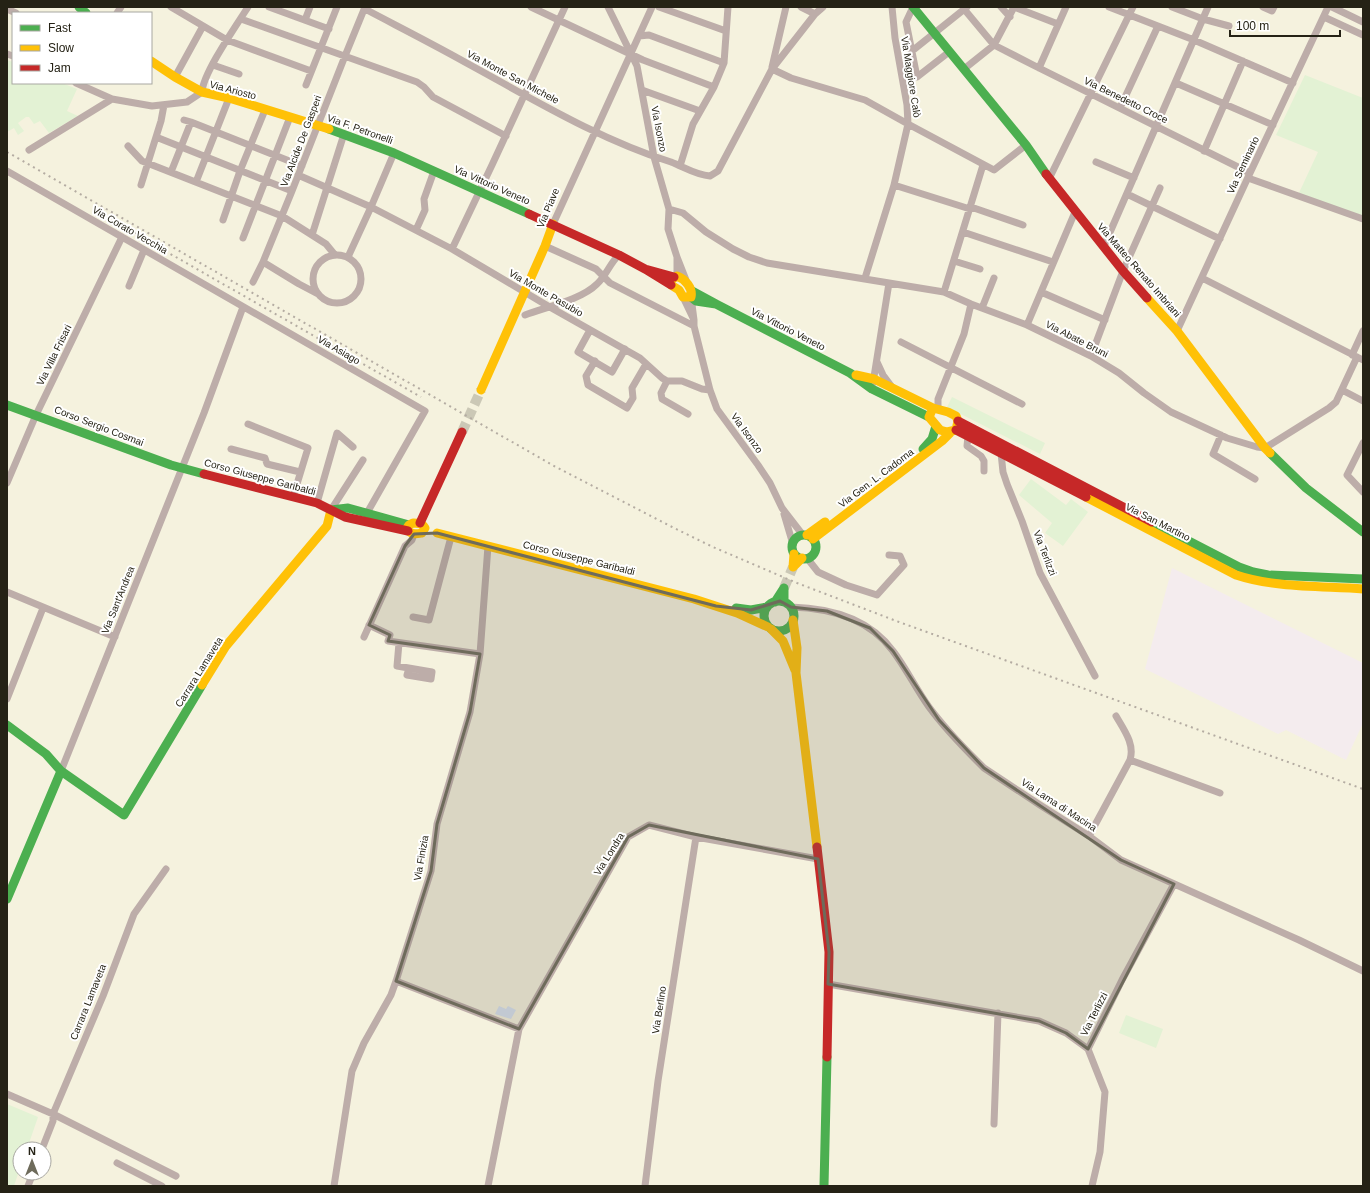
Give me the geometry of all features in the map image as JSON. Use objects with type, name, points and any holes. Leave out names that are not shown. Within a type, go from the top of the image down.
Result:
[{"type":"street","points":[[171,7],[184,10],[203,26],[227,40],[312,71]]},
{"type":"street","points":[[152,62],[202,92],[202,85],[227,40],[248,7]]},
{"type":"street","points":[[269,7],[282,9],[329,29]]},
{"type":"street","points":[[306,20],[310,7]]},
{"type":"street","points":[[306,85],[337,7]]},
{"type":"street","points":[[531,7],[643,60],[714,87]]},
{"type":"street","points":[[452,249],[565,7]]},
{"type":"street","name":"Via Piave","points":[[481,390],[545,246],[552,224],[652,7]]},
{"type":"street","points":[[659,7],[726,31]]},
{"type":"street","points":[[680,166],[693,124],[714,87],[724,62],[728,7]]},
{"type":"street","points":[[772,69],[786,7]]},
{"type":"street","points":[[772,69],[819,10],[801,7]]},
{"type":"street","name":"Via Maggiore Calò","points":[[892,7],[895,38],[907,105],[908,124],[994,170],[1026,145]]},
{"type":"street","points":[[913,7],[906,22],[917,77],[949,52]]},
{"type":"street","name":"Via Matteo Renato Imbriani","points":[[913,7],[1026,145],[1049,179],[1123,271],[1177,331],[1265,448],[1306,488],[1363,532]]},
{"type":"street","points":[[1001,7],[1010,17]]},
{"type":"street","points":[[964,69],[994,45],[1014,7],[1058,24]]},
{"type":"street","points":[[1039,68],[1066,7]]},
{"type":"street","points":[[1110,7],[1194,40],[1293,83]]},
{"type":"street","points":[[1049,179],[1133,7]]},
{"type":"street","points":[[1172,7],[1203,19],[1229,26]]},
{"type":"street","points":[[1104,246],[1208,7]]},
{"type":"street","points":[[1263,7],[1272,11],[1274,7]]},
{"type":"street","name":"Via Seminario","points":[[1177,331],[1328,7]]},
{"type":"street","points":[[1332,7],[1363,22]]},
{"type":"street","name":"Via Monte San Michele","points":[[365,8],[524,95],[594,131],[701,176],[710,176],[718,171],[772,69]]},
{"type":"street","name":"Via Alcide De Gasperi","points":[[253,282],[282,216],[365,8]]},
{"type":"street","name":"Via Isonzo","points":[[609,8],[637,66],[654,157],[668,209],[668,229],[689,293],[694,323],[710,390],[717,409],[770,483],[782,508],[792,541]]},
{"type":"street","points":[[912,51],[966,8],[994,45]]},
{"type":"street","points":[[1324,17],[1363,35]]},
{"type":"street","points":[[241,19],[411,79],[424,87],[433,97],[506,136]]},
{"type":"street","points":[[175,77],[203,26]]},
{"type":"street","points":[[1120,108],[1158,26]]},
{"type":"street","points":[[639,36],[649,35],[724,62]]},
{"type":"street","name":"Via Benedetto Croce","points":[[994,45],[1157,126],[1249,176],[1363,219]]},
{"type":"street","points":[[1204,151],[1243,61]]},
{"type":"street","points":[[213,65],[239,74]]},
{"type":"street","points":[[772,69],[791,78],[865,100],[908,124],[894,185],[865,278]]},
{"type":"street","points":[[1176,83],[1273,125]]},
{"type":"street","name":"Via Ariosto","points":[[78,84],[112,98],[152,106],[187,102],[202,92],[229,98],[318,125]]},
{"type":"street","points":[[642,90],[700,111]]},
{"type":"street","points":[[29,150],[112,98]]},
{"type":"street","points":[[196,182],[229,98]]},
{"type":"street","points":[[141,185],[149,163],[164,105]]},
{"type":"street","points":[[223,220],[240,172],[265,110]]},
{"type":"street","points":[[243,238],[290,117]]},
{"type":"street","points":[[171,172],[181,147],[188,121],[302,166]]},
{"type":"street","name":"Via F. Petronelli","points":[[318,125],[394,153]]},
{"type":"street","points":[[312,235],[344,134]]},
{"type":"street","points":[[156,137],[240,172],[292,191]]},
{"type":"street","points":[[128,146],[142,161],[282,216],[326,244],[335,254]]},
{"type":"street","points":[[348,257],[394,153]]},
{"type":"street","name":"Via Vittorio Veneto","points":[[394,153],[620,254],[645,269],[674,279]]},
{"type":"street","points":[[1096,162],[1134,178]]},
{"type":"street","points":[[944,292],[983,165]]},
{"type":"street","name":"Via Corato Vecchia","points":[[7,171],[243,307]]},
{"type":"street","points":[[416,230],[425,210],[424,198],[434,171]]},
{"type":"street","name":"Via Monte Pasubio","points":[[298,175],[371,207],[452,249],[640,358],[667,381]]},
{"type":"street","points":[[894,185],[1023,225]]},
{"type":"street","points":[[1091,356],[1123,271],[1160,188]]},
{"type":"street","points":[[1127,194],[1220,238]]},
{"type":"street","name":"Via Abate Bruni","points":[[668,209],[682,213],[706,232],[728,246],[749,257],[767,263],[944,292],[1027,325],[1091,356],[1119,373],[1171,412],[1221,435],[1257,448],[1265,448]]},
{"type":"street","points":[[1027,325],[1075,212]]},
{"type":"street","points":[[963,232],[1053,262]]},
{"type":"street","name":"Via Villa Frisari","points":[[7,483],[36,415],[122,237]]},
{"type":"street","points":[[545,246],[596,269],[610,283],[694,323]]},
{"type":"street","points":[[129,286],[144,250]]},
{"type":"street","points":[[335,254],[348,257],[354,261],[360,270],[360,287],[356,294],[349,300],[340,303],[324,300],[314,288],[313,273],[316,266],[321,260],[335,254]]},
{"type":"street","points":[[525,315],[548,306],[567,301],[590,290],[598,283],[620,254]]},
{"type":"street","name":"Via Isonzo","points":[[674,279],[677,257]]},
{"type":"street","points":[[954,261],[980,269]]},
{"type":"street","points":[[263,262],[318,294]]},
{"type":"street","points":[[680,277],[689,293],[679,290],[674,279],[680,277]]},
{"type":"street","points":[[982,308],[994,278]]},
{"type":"street","points":[[1202,278],[1357,357]]},
{"type":"street","points":[[872,389],[889,283]]},
{"type":"street","points":[[1041,292],[1105,320]]},
{"type":"street","name":"Via Vittorio Veneto","points":[[689,293],[696,301],[716,304],[850,373],[872,389],[929,417]]},
{"type":"street","points":[[955,428],[945,432],[936,426],[929,417],[936,409],[938,399],[964,334],[971,304]]},
{"type":"street","name":"Via Asiago","points":[[243,307],[425,411],[367,514]]},
{"type":"street","name":"Via Sant'Andrea","points":[[7,900],[115,637],[182,468],[243,307]]},
{"type":"street","points":[[590,330],[578,352],[612,372],[625,349]]},
{"type":"street","points":[[1265,448],[1329,408],[1336,402],[1357,357],[1363,331]]},
{"type":"street","points":[[901,342],[1022,404]]},
{"type":"street","points":[[594,362],[586,376],[588,385],[627,408],[633,398],[632,388],[646,364]]},
{"type":"street","points":[[877,362],[892,387]]},
{"type":"street","name":"Via Vittorio Veneto","points":[[850,373],[874,379],[936,409],[956,416],[955,428]]},
{"type":"street","points":[[688,414],[662,399],[661,393],[667,381],[682,381],[702,389],[710,390]]},
{"type":"street","points":[[1342,390],[1363,401]]},
{"type":"street","name":"Corso Sergio Cosmai","points":[[7,404],[182,468]]},
{"type":"street","points":[[248,424],[308,448],[293,497]]},
{"type":"street","name":"Via Gen. L. Cadorna","points":[[807,536],[928,445],[935,433],[936,426]]},
{"type":"street","name":"Via San Martino","points":[[955,428],[1236,575],[1267,583],[1363,589]]},
{"type":"street","name":"Via San Martino","points":[[955,428],[1239,567],[1268,575],[1363,579]]},
{"type":"street","name":"Via Gen. L. Cadorna","points":[[807,536],[942,441],[955,428]]},
{"type":"street","points":[[364,637],[405,546],[412,540],[462,432]]},
{"type":"street","points":[[317,503],[337,433],[353,447]]},
{"type":"street","points":[[1221,435],[1213,454],[1255,479]]},
{"type":"street","points":[[968,436],[967,446],[981,456],[984,461],[984,471]]},
{"type":"street","points":[[1363,443],[1347,475],[1363,492]]},
{"type":"street","points":[[231,449],[265,458],[267,464],[300,472]]},
{"type":"street","name":"Via Terlizzi","points":[[1001,453],[1003,472],[1040,573],[1095,676]]},
{"type":"street","points":[[331,510],[363,460]]},
{"type":"street","name":"Corso Giuseppe Garibaldi","points":[[182,468],[317,503],[345,517],[437,533],[683,596],[756,620],[770,628]]},
{"type":"street","name":"Corso Giuseppe Garibaldi","points":[[331,510],[348,508],[416,529]]},
{"type":"street","name":"Via Isonzo","points":[[782,508],[807,536]]},
{"type":"street","name":"Carrara Lamaveta","points":[[61,771],[124,815],[226,646],[327,526],[331,510]]},
{"type":"street","points":[[807,536],[816,546],[814,554],[805,558],[797,557],[791,548],[792,541],[795,538],[807,536]]},
{"type":"street","points":[[413,617],[429,620],[451,537]]},
{"type":"street","name":"Via Finizia","points":[[334,1186],[352,1071],[364,1043],[391,995],[396,981],[431,871],[437,824],[470,712],[480,654],[488,546]]},
{"type":"street","points":[[805,558],[818,572],[846,585],[877,595],[904,565],[900,556],[889,555]]},
{"type":"street","points":[[796,673],[783,641],[770,628],[764,619],[764,615],[771,604],[784,588],[788,605],[794,615],[793,620],[797,648],[796,673],[829,952],[824,1186]]},
{"type":"street","points":[[7,592],[115,637]]},
{"type":"street","points":[[771,604],[788,605]]},
{"type":"street","name":"Corso Giuseppe Garibaldi","points":[[716,606],[751,610],[771,604]]},
{"type":"street","name":"Via Lama di Macina","points":[[788,605],[827,611],[853,619],[870,628],[881,637],[893,651],[928,706],[984,768],[1089,836],[1121,860],[1299,940],[1363,971]]},
{"type":"street","points":[[7,698],[43,608]]},
{"type":"street","points":[[770,628],[776,631],[785,630],[789,627],[793,620]]},
{"type":"street","points":[[369,625],[390,635],[388,641],[480,654]]},
{"type":"street","points":[[399,643],[397,666],[409,668]]},
{"type":"street","points":[[1089,836],[1130,760],[1132,746],[1116,716]]},
{"type":"street","points":[[7,725],[46,754],[61,771]]},
{"type":"street","points":[[1130,760],[1220,793]]},
{"type":"street","name":"Via Londra","points":[[488,1186],[519,1029],[628,837],[649,825],[696,837],[818,859]]},
{"type":"street","name":"Via Berlino","points":[[645,1186],[658,1081],[696,837]]},
{"type":"street","name":"Carrara Lamaveta","points":[[45,1141],[53,1121],[53,1114],[103,996],[134,914],[166,869]]},
{"type":"street","name":"Via Terlizzi","points":[[1092,1186],[1100,1152],[1105,1092],[1088,1049],[1122,980],[1174,884]]},
{"type":"street","points":[[396,981],[519,1029]]},
{"type":"street","points":[[828,984],[1039,1021],[1066,1033],[1088,1049]]},
{"type":"street","points":[[994,1124],[998,1013]]},
{"type":"street","points":[[7,1094],[53,1114],[176,1176]]},
{"type":"street","points":[[117,1163],[162,1186]]},
{"type":"highlighted area","points":[[437,533],[716,606],[751,610],[780,601],[791,607],[827,611],[870,628],[893,651],[939,720],[984,768],[1121,860],[1174,884],[1088,1049],[1066,1033],[1039,1021],[828,984],[829,952],[818,859],[649,825],[628,837],[519,1029],[396,981],[431,871],[437,824],[470,712],[480,654],[388,641],[390,635],[369,625],[405,546],[414,534]]},
{"type":"shaded area","points":[[1172,568],[1363,663],[1363,723],[1346,760],[1286,730],[1278,734],[1145,669]]},
{"type":"green space","points":[[7,60],[12,62],[12,84],[64,84],[77,89],[67,111],[78,116],[49,133],[40,121],[34,124],[29,117],[26,117],[18,123],[24,131],[18,135],[14,128],[7,132]]},
{"type":"green space","points":[[1305,75],[1363,98],[1363,219],[1298,195],[1318,152],[1276,135]]},
{"type":"green space","points":[[952,397],[1045,443],[1040,454],[947,407]]},
{"type":"green space","points":[[1031,479],[1066,505],[1071,499],[1088,512],[1063,546],[1045,533],[1052,523],[1019,495]]},
{"type":"green space","points":[[1126,1015],[1163,1029],[1156,1048],[1119,1033]]},
{"type":"green space","points":[[7,1104],[38,1117],[30,1141],[12,1141],[12,1181],[16,1181],[14,1186],[7,1186]]},
{"type":"water","points":[[499,1006],[506,1009],[508,1006],[516,1010],[511,1019],[495,1014]]},
{"type":"tunnel","points":[[462,432],[481,390]]},
{"type":"tunnel","points":[[784,588],[793,567]]},
{"type":"railway","points":[[7,152],[554,466],[713,547],[797,583],[899,622],[1363,789]]},
{"type":"railway","points":[[114,220],[167,252],[421,397]]},
{"type":"traffic: fast","points":[[79,7],[85,12]]},
{"type":"traffic: fast","points":[[913,7],[1026,145],[1046,174]]},
{"type":"traffic: fast","points":[[329,129],[394,153],[529,214]]},
{"type":"traffic: fast","points":[[691,297],[696,301],[716,304],[692,291]]},
{"type":"traffic: fast","points":[[716,304],[850,373],[872,389],[929,417]]},
{"type":"traffic: fast","points":[[7,405],[171,465],[204,474]]},
{"type":"traffic: fast","points":[[923,449],[932,439],[936,426]]},
{"type":"traffic: fast","points":[[1270,453],[1306,488],[1363,532]]},
{"type":"traffic: fast","points":[[331,510],[348,508],[409,525]]},
{"type":"traffic: fast","points":[[1152,522],[1239,567],[1253,572],[1268,575],[1363,579]]},
{"type":"traffic: fast","points":[[804,535],[813,538],[816,547],[813,556],[804,559],[795,556],[792,547],[795,538],[804,535]]},
{"type":"traffic: fast","points":[[775,602],[784,588],[784,602]]},
{"type":"traffic: fast","points":[[779,601],[785,602],[793,610],[794,616],[793,622],[785,630],[779,631],[773,630],[765,622],[764,616],[765,610],[773,602],[779,601]]},
{"type":"traffic: fast","points":[[736,608],[751,610],[767,607]]},
{"type":"traffic: fast","points":[[7,725],[46,754],[61,771],[124,815],[202,685]]},
{"type":"traffic: fast","points":[[7,899],[61,771]]},
{"type":"traffic: fast","points":[[824,1186],[827,1057]]},
{"type":"traffic: slow","points":[[152,62],[202,92],[229,98],[329,129]]},
{"type":"traffic: slow","points":[[481,390],[545,246],[553,224]]},
{"type":"traffic: slow","points":[[677,276],[688,284],[691,290],[691,297],[683,297],[679,290],[671,285],[671,280],[677,276]]},
{"type":"traffic: slow","points":[[1147,298],[1177,331],[1270,453]]},
{"type":"traffic: slow","points":[[856,375],[874,379],[933,408],[956,416],[958,421],[956,430],[947,432],[940,430],[929,417],[933,408]]},
{"type":"traffic: slow","points":[[813,539],[942,441],[950,433]]},
{"type":"traffic: slow","points":[[1086,497],[1236,575],[1267,582],[1299,586],[1363,589]]},
{"type":"traffic: slow","points":[[202,685],[226,646],[327,526],[331,510]]},
{"type":"traffic: slow","points":[[807,535],[825,522]]},
{"type":"traffic: slow","points":[[413,523],[424,526],[425,528],[422,533],[415,534],[410,532],[407,528],[413,523]]},
{"type":"traffic: slow","points":[[437,533],[694,599],[737,613],[768,627]]},
{"type":"traffic: slow","points":[[794,554],[793,567],[802,558]]},
{"type":"traffic: slow","points":[[793,620],[797,648],[796,673],[817,847]]},
{"type":"traffic: slow","points":[[771,629],[783,641],[795,670]]},
{"type":"traffic: jam","points":[[1046,174],[1123,271],[1147,298]]},
{"type":"traffic: jam","points":[[529,214],[619,255],[645,269]]},
{"type":"traffic: jam","points":[[671,285],[645,269],[674,277]]},
{"type":"traffic: jam","points":[[958,421],[1152,522]]},
{"type":"traffic: jam","points":[[956,430],[1086,497]]},
{"type":"traffic: jam","points":[[420,523],[462,432]]},
{"type":"traffic: jam","points":[[204,474],[317,503],[345,517],[408,531]]},
{"type":"traffic: jam","points":[[817,847],[829,952],[827,1057]]}]
